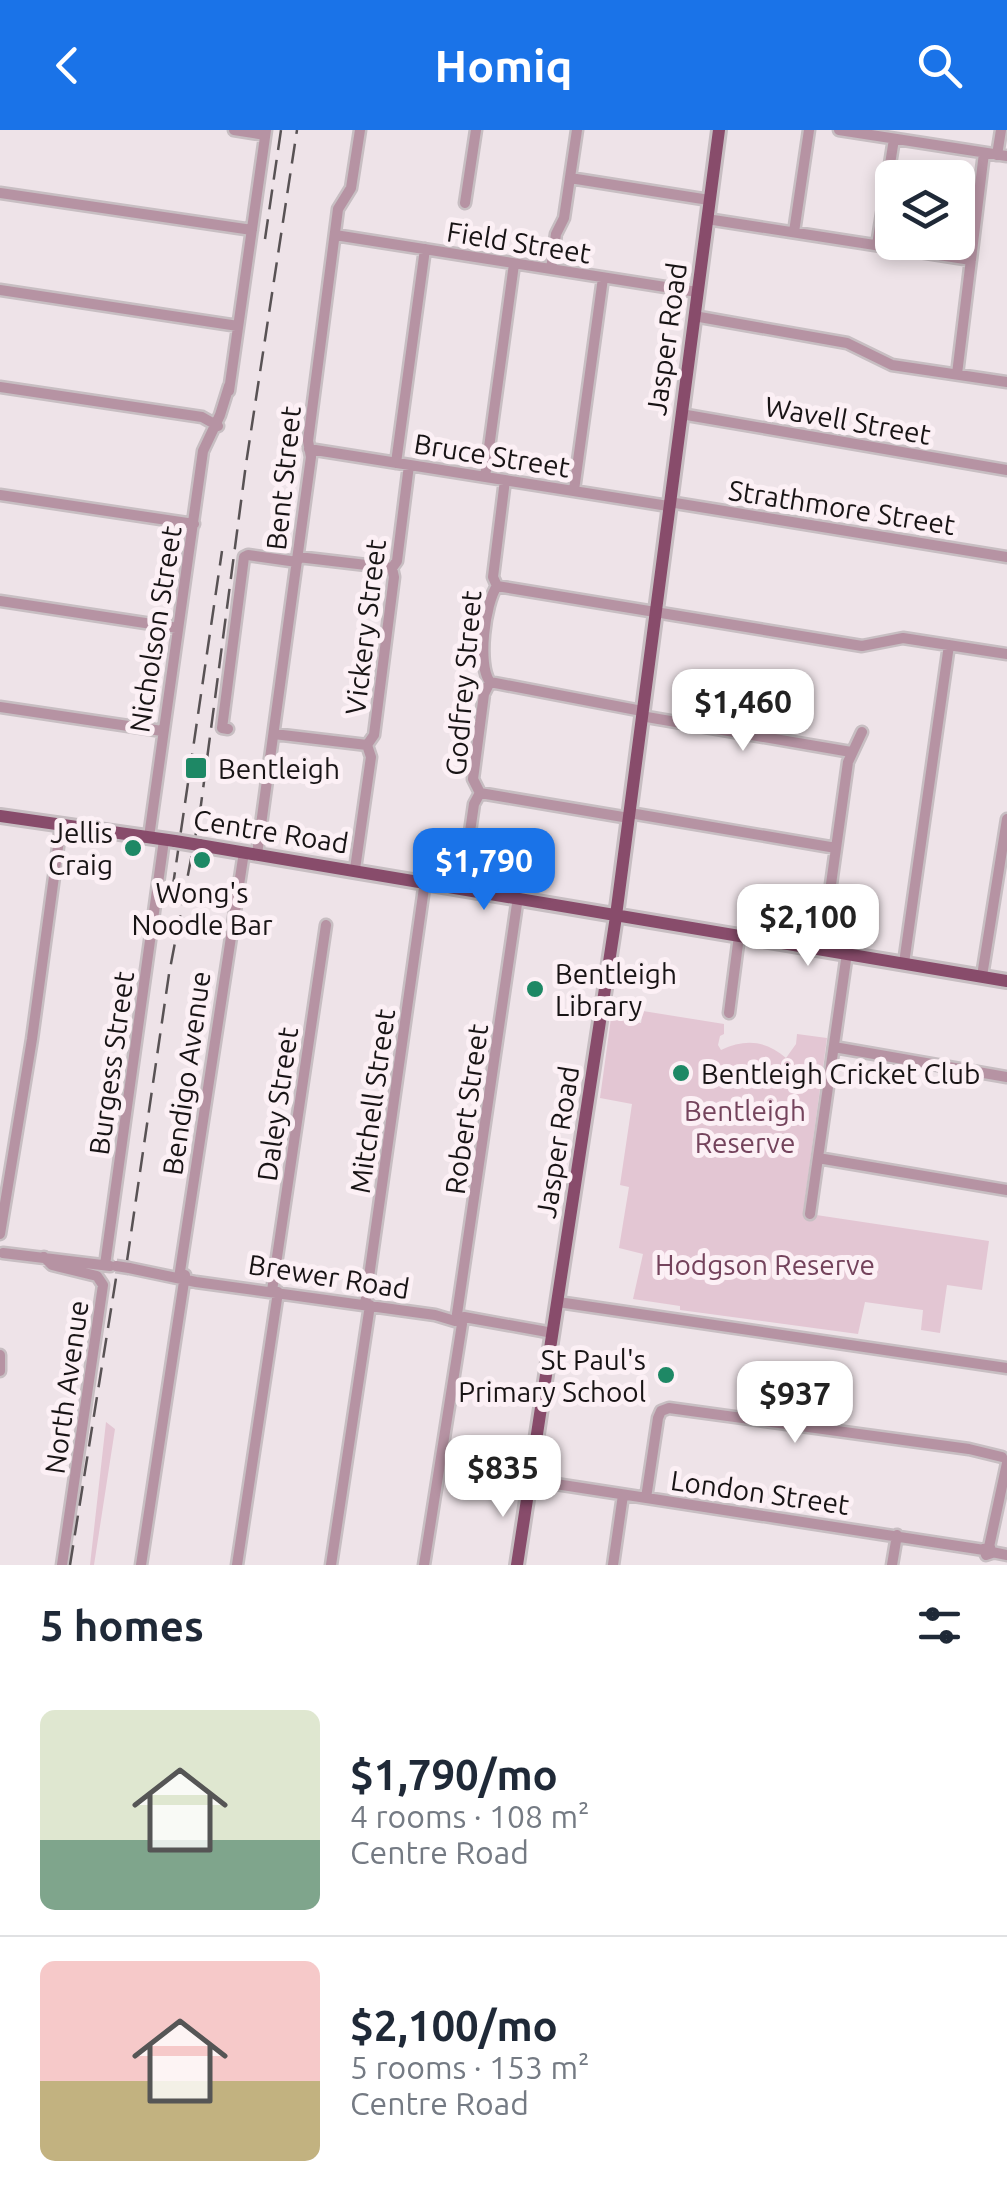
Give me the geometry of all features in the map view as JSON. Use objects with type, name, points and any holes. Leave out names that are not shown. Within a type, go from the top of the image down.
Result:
[{"type":"main road","name":"Jasper Road","points":[[517,1565],[630,816],[719,130]]},
{"type":"main road","name":"Centre Road","points":[[0,816],[462,887],[1007,981]]},
{"type":"street","points":[[234,130],[266,132]]},
{"type":"street","name":"Bent Street","points":[[251,853],[262,834],[338,209],[352,185],[360,130]]},
{"type":"street","points":[[465,204],[476,130]]},
{"type":"street","points":[[551,269],[576,130]]},
{"type":"street","points":[[794,232],[809,130]]},
{"type":"street","points":[[839,130],[894,138],[911,136],[1002,156],[1001,130]]},
{"type":"street","name":"Nicholson Street","points":[[146,837],[203,460],[228,407],[266,132]]},
{"type":"street","points":[[890,160],[894,138]]},
{"type":"street","points":[[975,227],[984,153]]},
{"type":"street","points":[[570,178],[709,200]]},
{"type":"street","points":[[0,193],[252,230]]},
{"type":"street","points":[[707,218],[875,245]]},
{"type":"street","name":"Field Street","points":[[335,234],[697,292]]},
{"type":"street","points":[[396,463],[425,249]]},
{"type":"street","points":[[956,374],[971,260]]},
{"type":"street","points":[[485,477],[514,264]]},
{"type":"street","points":[[574,490],[604,278]]},
{"type":"street","points":[[0,290],[238,326]]},
{"type":"street","points":[[694,316],[847,343],[892,364],[1007,382]]},
{"type":"street","points":[[0,387],[202,417],[217,426]]},
{"type":"street","name":"Wavell Street","points":[[681,414],[1007,470]]},
{"type":"street","name":"Bruce Street","points":[[308,449],[669,504]]},
{"type":"street","name":"Vickery Street","points":[[357,870],[372,757],[366,744],[374,736],[394,578],[392,568],[397,561],[409,465]]},
{"type":"street","name":"Godfrey Street","points":[[462,887],[474,804],[480,793],[473,780],[484,694],[490,682],[482,663],[491,596],[498,586],[493,577],[505,480]]},
{"type":"street","points":[[0,495],[194,524]]},
{"type":"street","name":"Strathmore Street","points":[[669,504],[1007,557]]},
{"type":"street","points":[[228,728],[222,728],[244,557],[392,568]]},
{"type":"street","points":[[498,586],[862,646],[903,638],[1007,654]]},
{"type":"street","points":[[0,601],[178,628]]},
{"type":"street","points":[[904,963],[949,645]]},
{"type":"street","points":[[490,682],[851,752]]},
{"type":"street","points":[[0,708],[162,731]]},
{"type":"street","points":[[822,949],[851,752],[862,732]]},
{"type":"street","points":[[274,734],[366,744]]},
{"type":"street","points":[[480,793],[836,848]]},
{"type":"street","points":[[982,976],[1007,819]]},
{"type":"street","points":[[1,1247],[64,825]]},
{"type":"street","name":"Burgess Street","points":[[110,1266],[162,868],[169,840]]},
{"type":"street","name":"Bendigo Avenue","points":[[141,1565],[238,875],[251,853]]},
{"type":"street","name":"Mitchell Street","points":[[332,1565],[428,882]]},
{"type":"street","name":"Robert Street","points":[[424,1565],[520,897]]},
{"type":"street","name":"Daley Street","points":[[237,1565],[326,924]]},
{"type":"street","points":[[729,1013],[740,936]]},
{"type":"street","points":[[810,1214],[847,954]]},
{"type":"street","points":[[834,1047],[1007,1077]]},
{"type":"street","points":[[818,1158],[1007,1190]]},
{"type":"street","name":"Brewer Road","points":[[1,1247],[20,1254],[553,1334]]},
{"type":"street","name":"North Avenue","points":[[44,1257],[52,1265],[97,1276],[103,1285],[62,1565]]},
{"type":"street","points":[[558,1302],[1004,1367]]},
{"type":"street","points":[[0,1356],[0,1371]]},
{"type":"street","points":[[646,1498],[658,1418],[669,1408],[988,1452],[1005,1457],[988,1554]]},
{"type":"street","name":"London Street","points":[[530,1480],[1007,1555]]},
{"type":"street","points":[[613,1565],[623,1495]]},
{"type":"street","points":[[892,1565],[896,1536]]},
{"type":"green space","points":[[643,1011],[724,1024],[718,1045],[721,1050],[755,1043],[786,1058],[796,1044],[797,1034],[827,1038],[803,1213],[989,1241],[982,1290],[947,1285],[940,1333],[921,1330],[923,1310],[865,1302],[858,1334],[680,1310],[680,1306],[633,1299],[643,1254],[619,1248],[629,1187],[620,1185],[632,1104],[600,1098],[611,1018],[641,1023]]},
{"type":"green space","points":[[106,1422],[115,1429],[94,1565],[90,1565]]},
{"type":"railway","points":[[265,239],[281,130]]},
{"type":"railway","points":[[127,1261],[169,974],[200,812],[246,464],[297,130]]},
{"type":"railway","points":[[172,892],[222,551]]},
{"type":"railway","points":[[70,1565],[117,1272]]},
{"type":"place","name":"Bentleigh","points":[[196,768]]},
{"type":"place","name":"Jellis Craig","points":[[133,848]]},
{"type":"place","name":"Wong's Noodle Bar","points":[[202,860]]},
{"type":"place","name":"Bentleigh Library","points":[[535,989]]},
{"type":"place","name":"Bentleigh Cricket Club","points":[[681,1073]]},
{"type":"place","name":"St Paul's Primary School","points":[[666,1375]]},
{"type":"park label","name":"Bentleigh Reserve","points":[[745,1126]]},
{"type":"park label","name":"Hodgson Reserve","points":[[765,1264]]}]
